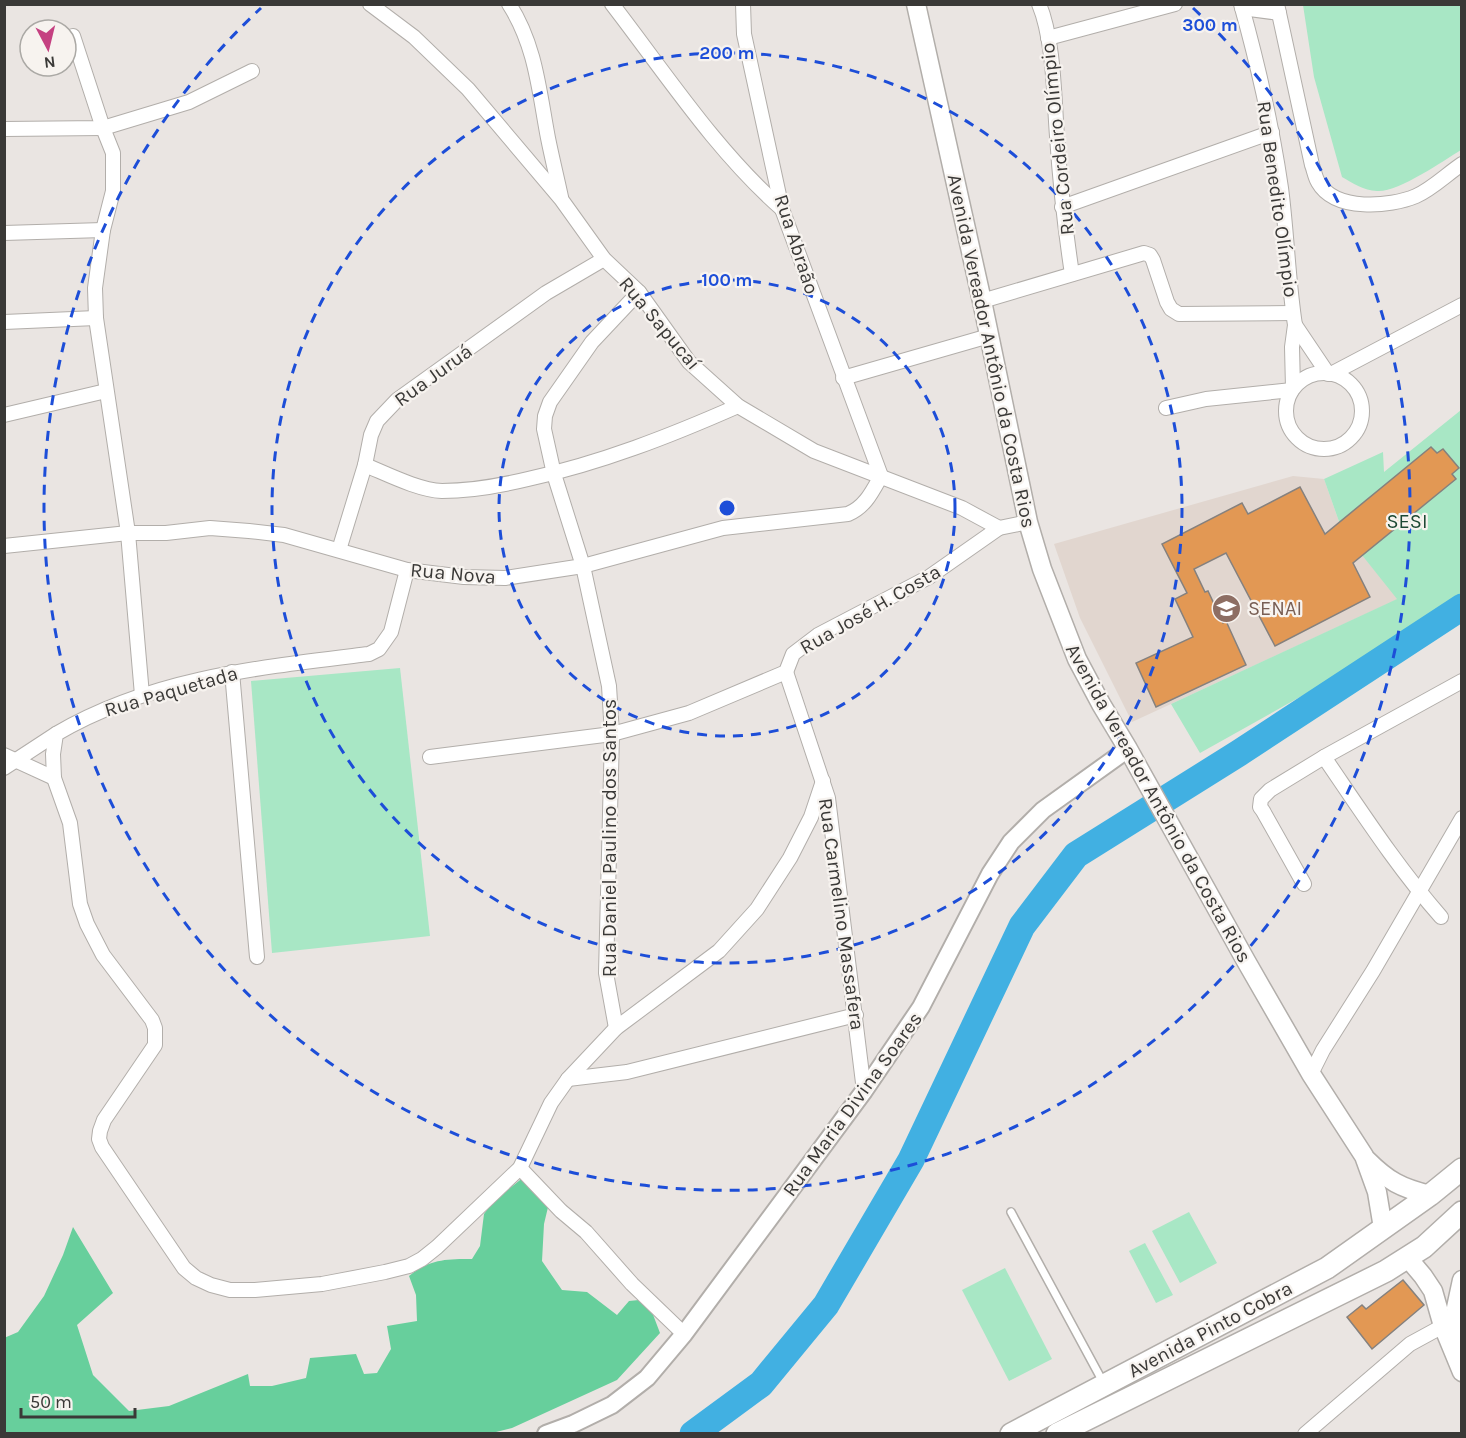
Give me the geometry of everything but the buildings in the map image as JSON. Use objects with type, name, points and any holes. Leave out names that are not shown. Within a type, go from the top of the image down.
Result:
[{"type":"highway","name":"Avenida Pinto Cobra","points":[[1011,1434],[1327,1268],[1403,1215],[1461,1169]]},
{"type":"highway","name":"Avenida Pinto Cobra","points":[[1057,1434],[1386,1271],[1415,1252],[1461,1212]]},
{"type":"highway","points":[[1160,1383],[1154,1369],[1162,1354]]},
{"type":"main road","name":"Avenida Vereador Antônio da Costa Rios","points":[[916,4],[1028,522],[1042,569],[1077,659],[1311,1074],[1364,1156],[1377,1192],[1383,1228]]},
{"type":"main road","name":"Avenida Vereador Antônio da Costa Rios","points":[[1364,1156],[1391,1181],[1406,1189],[1430,1195]]},
{"type":"main road","points":[[1415,1252],[1423,1276],[1454,1331]]},
{"type":"main road","points":[[1461,1280],[1454,1331],[1461,1372]]},
{"type":"street","name":"Rua Sapucaí","points":[[370,4],[414,37],[468,89],[561,199],[604,259],[639,292],[689,362],[738,406],[814,451],[962,508],[999,528]]},
{"type":"street","points":[[509,4],[527,37],[538,76],[561,199]]},
{"type":"street","points":[[612,4],[714,136],[755,185],[782,209]]},
{"type":"street","name":"Rua Abraão","points":[[743,4],[744,34],[782,209],[881,476]]},
{"type":"street","points":[[1048,38],[1175,4]]},
{"type":"street","points":[[1241,6],[1278,9],[1312,165],[1318,183],[1327,192],[1353,204],[1370,206],[1386,203],[1417,195],[1461,164]]},
{"type":"street","name":"Rua Benedito Olímpio","points":[[1241,6],[1259,69],[1281,190],[1294,319],[1292,389]]},
{"type":"street","name":"Rua Cordeiro Olímpio","points":[[1043,8],[1054,87],[1062,207],[1072,274]]},
{"type":"street","points":[[78,51],[113,153],[113,191],[103,230],[95,288],[96,318],[128,533],[142,695]]},
{"type":"street","points":[[4,129],[103,128],[189,102],[252,71]]},
{"type":"street","points":[[1062,207],[1272,132]]},
{"type":"street","points":[[4,233],[103,230]]},
{"type":"street","points":[[982,301],[1144,253],[1150,255],[1153,260],[1171,309],[1179,314],[1294,319]]},
{"type":"street","name":"Rua Juruá","points":[[339,550],[376,421],[397,400],[546,293],[604,259]]},
{"type":"street","name":"Rua Daniel Paulino dos Santos","points":[[616,1028],[606,973],[612,734],[609,686],[583,566],[554,474],[544,429],[545,416],[550,402],[592,342],[639,292]]},
{"type":"street","points":[[1329,374],[1461,305]]},
{"type":"street","points":[[4,322],[96,318]]},
{"type":"street","name":"Rua Benedito Olímpio","points":[[1294,319],[1329,374]]},
{"type":"street","points":[[843,378],[989,336]]},
{"type":"street","points":[[1316,374],[1329,374],[1342,378],[1352,386],[1358,396],[1361,408],[1356,431],[1338,446],[1326,449],[1314,448],[1303,443],[1294,435],[1288,424],[1287,400],[1292,389],[1304,378],[1316,374]]},
{"type":"street","points":[[1166,408],[1206,399],[1292,389]]},
{"type":"street","points":[[4,416],[106,392]]},
{"type":"street","points":[[365,465],[406,482],[440,491],[488,488],[554,474],[656,442],[738,406]]},
{"type":"street","name":"Rua Nova","points":[[4,546],[128,533],[166,533],[210,528],[284,534],[407,570],[464,577],[505,578],[583,566],[723,528],[848,514],[864,505],[881,476]]},
{"type":"street","points":[[999,528],[1028,522]]},
{"type":"street","name":"Rua José H. Costa","points":[[430,757],[612,734],[689,713],[786,672],[794,654],[803,645],[929,577],[999,528]]},
{"type":"street","name":"Rua Paquetada","points":[[8,761],[85,718],[142,695],[253,668],[369,654],[379,649],[391,632],[407,570]]},
{"type":"street","points":[[232,672],[257,957]]},
{"type":"street","name":"Rua Carmelino Massafera","points":[[786,672],[828,798],[864,1091]]},
{"type":"street","points":[[1304,884],[1260,803],[1270,790],[1324,757],[1461,681]]},
{"type":"street","points":[[56,734],[53,754],[54,778],[70,823],[80,904],[87,924],[103,955],[152,1020],[155,1028],[155,1045],[104,1120],[99,1139],[102,1147],[184,1268],[196,1278],[230,1290],[322,1284],[409,1266],[437,1247],[520,1168],[551,1103],[568,1080],[616,1028],[719,951],[757,909],[790,858],[811,817],[823,781]]},
{"type":"street","name":"Rua Maria Divina Soares","points":[[546,1434],[612,1405],[648,1378],[684,1334],[864,1091],[921,1007],[990,874],[1011,842],[1043,810],[1128,749]]},
{"type":"street","points":[[1324,757],[1419,893],[1441,917]]},
{"type":"street","points":[[8,761],[54,778]]},
{"type":"street","points":[[1311,1074],[1461,818]]},
{"type":"street","points":[[568,1080],[627,1072],[856,1015]]},
{"type":"street","points":[[520,1168],[561,1211],[586,1232],[632,1284],[684,1334]]},
{"type":"street","points":[[1305,1434],[1410,1344],[1454,1331]]},
{"type":"lane","points":[[1011,1212],[1105,1384]]},
{"type":"shaded area","name":"SENAI","points":[[1293,476],[1324,479],[1342,530],[1398,599],[1132,722],[1080,618],[1054,544]]},
{"type":"green space","points":[[1303,5],[1461,5],[1461,150],[1420,175],[1386,190],[1367,189],[1342,177],[1314,77]]},
{"type":"green space","name":"SESI","points":[[1461,410],[1461,594],[1350,669],[1200,753],[1171,704],[1397,599],[1342,530],[1324,479],[1383,452],[1384,472]]},
{"type":"green space","points":[[400,668],[430,936],[272,953],[251,681]]},
{"type":"green space","points":[[525,1176],[549,1203],[544,1224],[542,1261],[562,1290],[587,1292],[617,1315],[629,1301],[639,1300],[652,1312],[660,1333],[617,1380],[512,1428],[488,1434],[5,1433],[4,1338],[18,1332],[44,1296],[73,1227],[113,1293],[77,1325],[93,1375],[129,1411],[169,1406],[248,1374],[250,1386],[272,1386],[306,1378],[310,1358],[356,1354],[364,1374],[377,1373],[391,1349],[387,1326],[417,1321],[416,1295],[409,1276],[431,1263],[472,1259],[480,1246],[484,1214],[493,1202]]},
{"type":"green space","points":[[1189,1212],[1217,1263],[1180,1283],[1152,1231]]},
{"type":"green space","points":[[1145,1243],[1173,1295],[1156,1303],[1129,1251]]},
{"type":"green space","points":[[1005,1268],[1052,1359],[1009,1381],[962,1290]]},
{"type":"waterway","points":[[693,1434],[761,1384],[826,1305],[911,1160],[1022,926],[1076,855],[1239,753],[1462,607]]},
{"type":"place","name":"SENAI","points":[[1227,608]]}]
